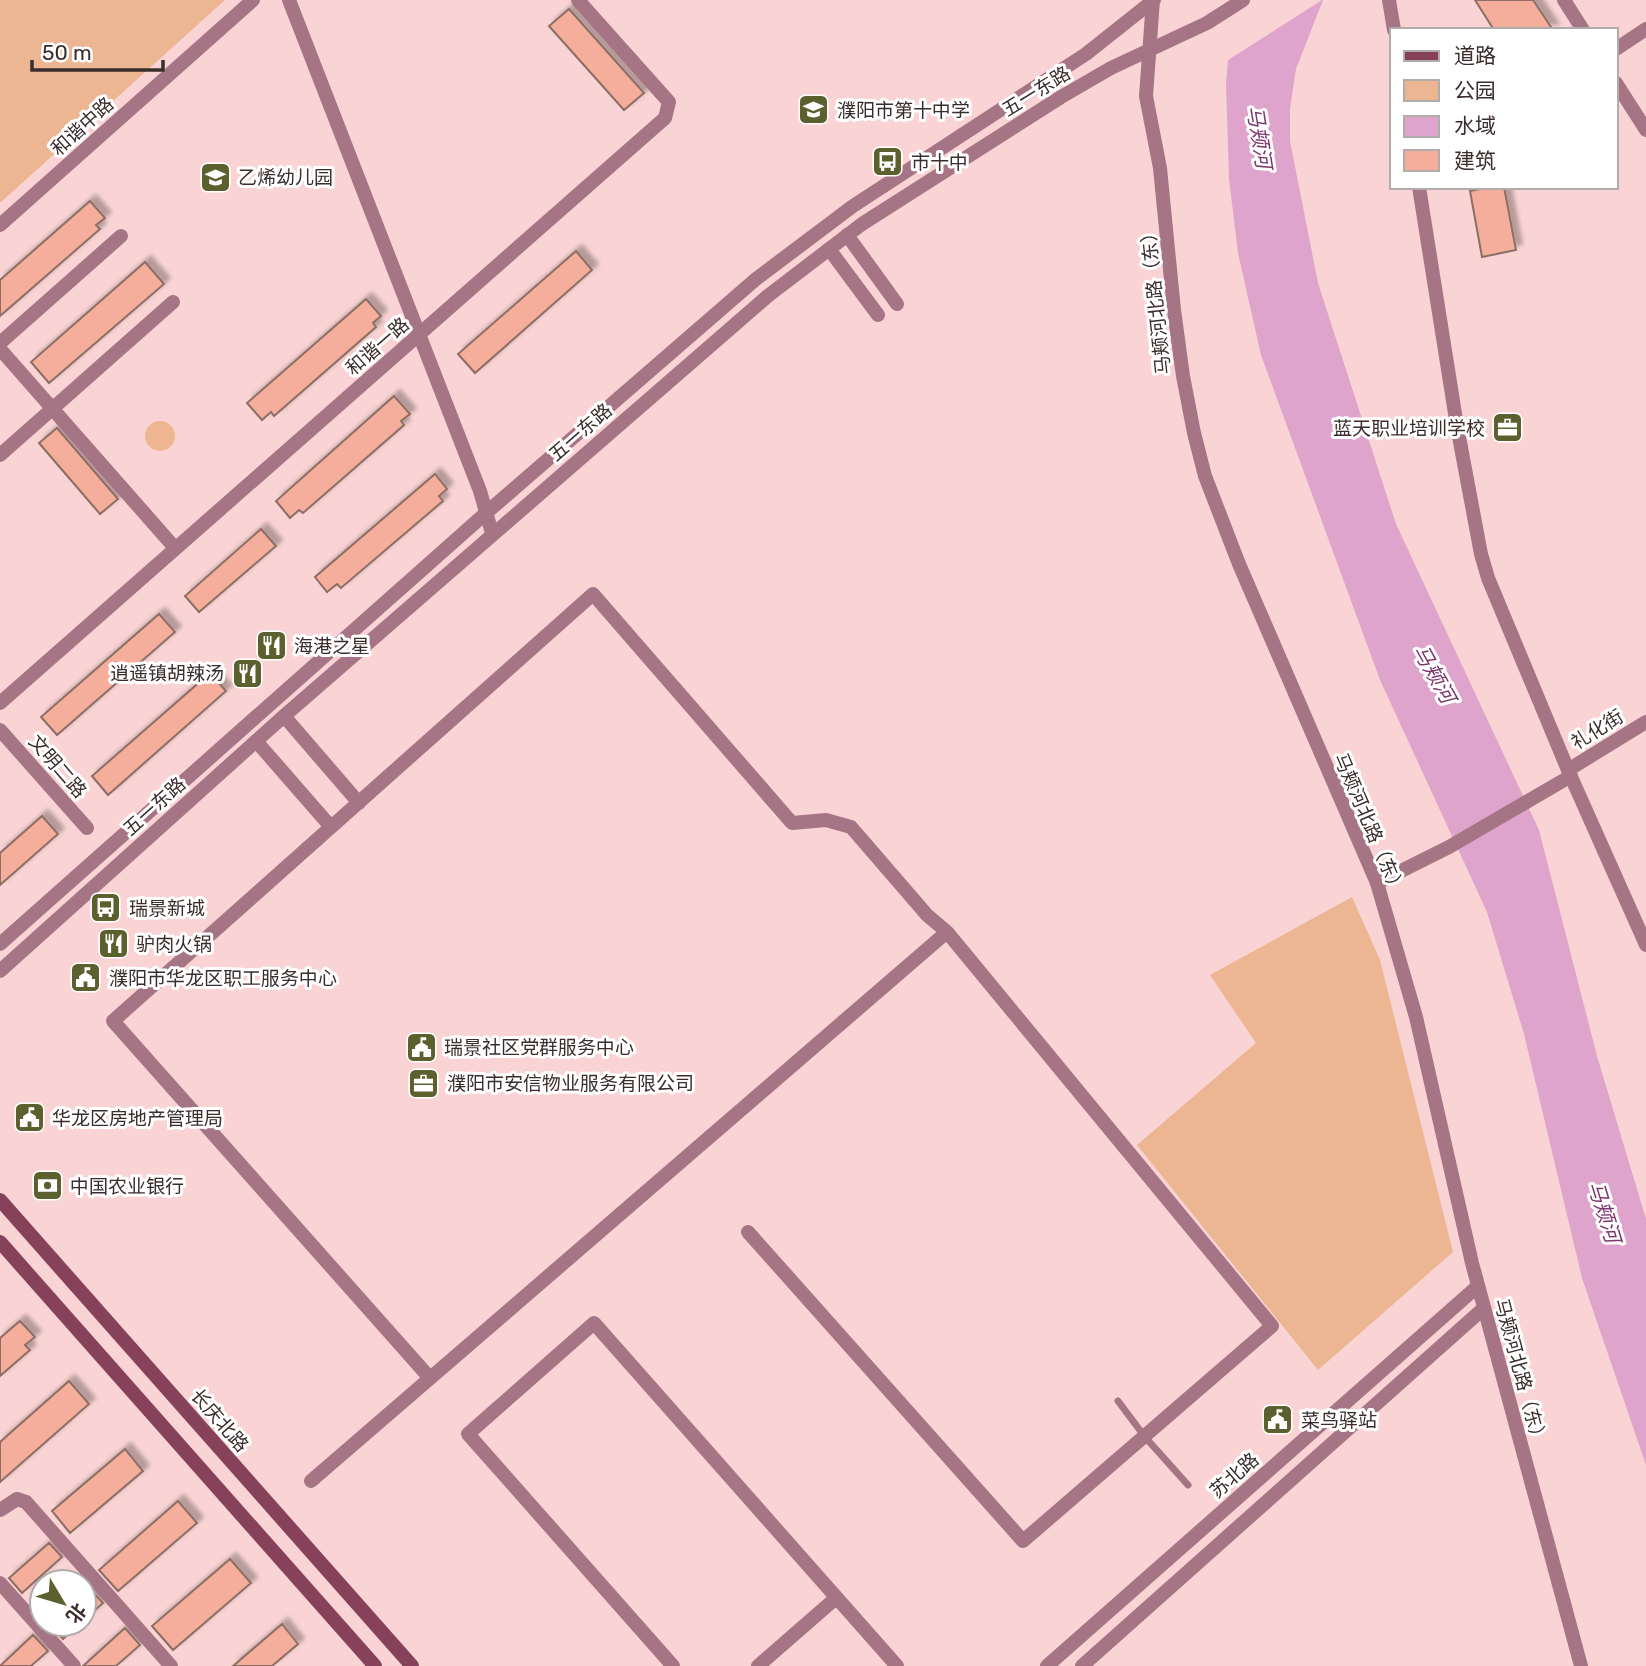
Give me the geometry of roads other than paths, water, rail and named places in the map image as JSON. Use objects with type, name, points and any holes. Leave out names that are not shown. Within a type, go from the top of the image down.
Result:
[{"type":"main road","name":"长庆北路","points":[[0,1200],[412,1666]]},
{"type":"main road","points":[[0,1242],[375,1666]]},
{"type":"street","name":"和谐中路","points":[[0,225],[253,0]]},
{"type":"street","points":[[289,0],[492,533]]},
{"type":"street","name":"和谐一路","points":[[0,704],[665,117],[669,102],[578,0]]},
{"type":"street","name":"五一东路","points":[[0,944],[486,513],[755,279],[853,206],[1086,54],[1153,0]]},
{"type":"street","name":"马颊河北路（东）","points":[[1153,0],[1146,96],[1160,168],[1182,376],[1205,475],[1239,564],[1377,883],[1416,1017],[1478,1286],[1581,1666]]},
{"type":"street","name":"五一东路","points":[[0,971],[492,533],[769,295],[847,235],[1061,97],[1111,68],[1207,23],[1243,0]]},
{"type":"street","points":[[1389,0],[1394,28]]},
{"type":"street","points":[[1564,0],[1582,28]]},
{"type":"street","points":[[1618,48],[1646,29]]},
{"type":"street","points":[[1618,86],[1646,130]]},
{"type":"street","points":[[1419,189],[1457,426],[1488,578],[1646,945]]},
{"type":"street","points":[[847,235],[897,304]]},
{"type":"street","points":[[0,343],[121,236]]},
{"type":"street","points":[[829,249],[878,315]]},
{"type":"street","points":[[0,455],[173,302]]},
{"type":"street","points":[[0,349],[176,548]]},
{"type":"street","points":[[429,1377],[113,1021],[593,594],[792,823],[826,820],[851,827],[927,915],[947,932],[1272,1326],[1023,1541],[748,1232]]},
{"type":"street","points":[[284,716],[359,803]]},
{"type":"street","name":"礼化街","points":[[1377,883],[1449,847],[1542,792],[1646,722]]},
{"type":"street","name":"文明二路","points":[[0,730],[87,828]]},
{"type":"street","points":[[256,741],[331,827]]},
{"type":"street","points":[[311,1481],[947,932]]},
{"type":"street","name":"苏北路","points":[[1047,1666],[1478,1286]]},
{"type":"street","points":[[1082,1666],[1484,1308]]},
{"type":"street","points":[[673,1666],[468,1434],[594,1323],[897,1666]]},
{"type":"street","points":[[0,1510],[10,1501],[17,1499],[26,1502],[171,1666]]},
{"type":"street","points":[[0,1583],[74,1666]]},
{"type":"street","points":[[758,1666],[836,1598]]},
{"type":"lane","points":[[1118,1401],[1145,1437],[1188,1485]]},
{"type":"water","name":"马颊河","points":[[1233,0],[1323,0],[1296,69],[1290,108],[1290,141],[1318,283],[1396,524],[1539,830],[1597,1056],[1646,1219],[1646,1465],[1582,1278],[1524,1034],[1487,912],[1380,680],[1261,355],[1238,253],[1229,179],[1226,84]]},
{"type":"place","name":"濮阳市第十中学","points":[[814,110]]},
{"type":"place","name":"市十中","points":[[888,162]]},
{"type":"place","name":"乙烯幼儿园","points":[[215,177]]},
{"type":"place","name":"蓝天职业培训学校","points":[[1508,428]]},
{"type":"place","name":"海港之星","points":[[271,646]]},
{"type":"place","name":"逍遥镇胡辣汤","points":[[247,673]]},
{"type":"place","name":"瑞景新城","points":[[106,908]]},
{"type":"place","name":"驴肉火锅","points":[[113,944]]},
{"type":"place","name":"濮阳市华龙区职工服务中心","points":[[86,978]]},
{"type":"place","name":"瑞景社区党群服务中心","points":[[421,1047]]},
{"type":"place","name":"濮阳市安信物业服务有限公司","points":[[424,1083]]},
{"type":"place","name":"华龙区房地产管理局","points":[[29,1118]]},
{"type":"place","name":"中国农业银行","points":[[47,1186]]},
{"type":"place","name":"菜鸟驿站","points":[[1278,1420]]}]
